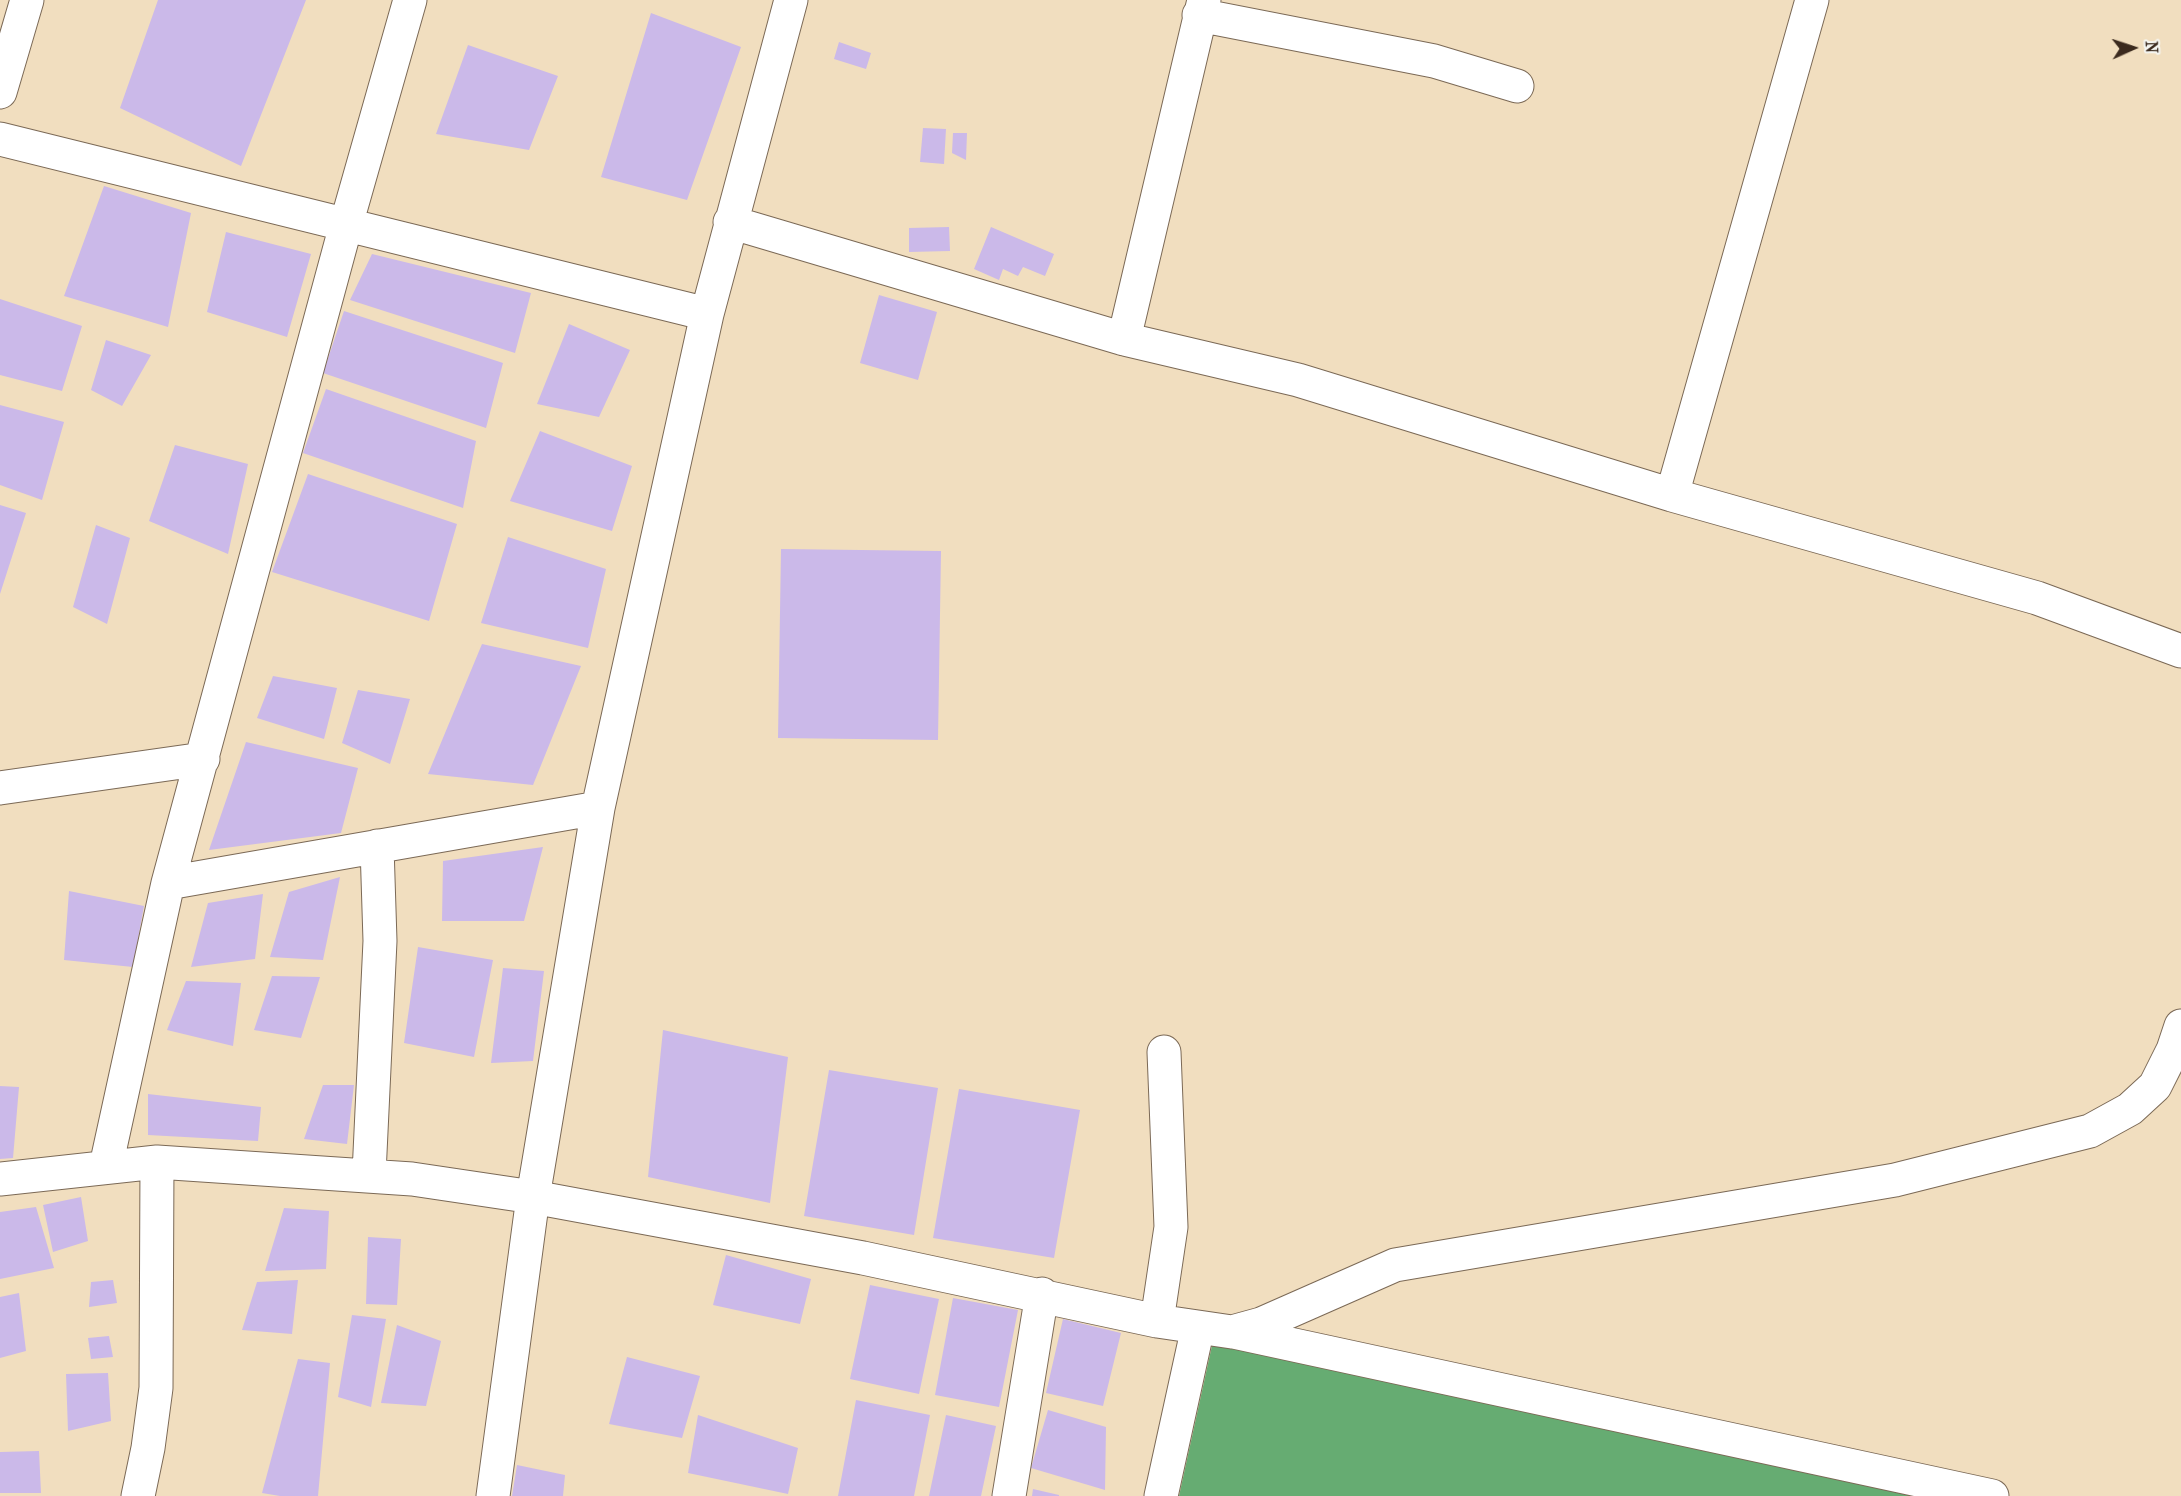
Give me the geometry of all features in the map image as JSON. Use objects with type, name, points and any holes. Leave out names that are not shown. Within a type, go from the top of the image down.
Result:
[{"type":"street","points":[[0,92],[27,0]]},
{"type":"street","points":[[106,1166],[168,883],[346,225],[410,0]]},
{"type":"street","points":[[493,1496],[532,1197],[598,808],[707,314],[791,0]]},
{"type":"street","points":[[1672,495],[1812,0]]},
{"type":"street","points":[[1124,339],[1202,7],[1434,61],[1517,86]]},
{"type":"street","points":[[0,139],[707,314]]},
{"type":"street","points":[[730,222],[1124,339],[1298,380],[1672,495],[2037,598],[2181,651]]},
{"type":"street","points":[[0,788],[203,759]]},
{"type":"street","points":[[168,883],[598,808]]},
{"type":"street","points":[[369,1174],[380,941],[377,846]]},
{"type":"street","points":[[1232,1332],[1261,1324],[1395,1265],[1894,1180],[2090,1131],[2130,1109],[2155,1086],[2173,1050],[2181,1026]]},
{"type":"street","points":[[1157,1321],[1171,1227],[1164,1052]]},
{"type":"street","points":[[138,1496],[148,1448],[156,1388],[157,1162]]},
{"type":"street","points":[[0,1179],[157,1162],[369,1174],[532,1197],[851,1255],[1042,1294],[1157,1321],[1232,1332],[1992,1496]]},
{"type":"street","points":[[1009,1496],[1042,1294]]},
{"type":"street","points":[[1161,1496],[1198,1327]]},
{"type":"green space","points":[[1213,1341],[1984,1496],[1179,1496]]},
{"type":"building","points":[[158,0],[306,0],[241,166],[120,108]]},
{"type":"building","points":[[651,13],[741,47],[687,200],[601,177]]},
{"type":"building","points":[[839,42],[871,53],[866,69],[834,59]]},
{"type":"building","points":[[468,45],[558,76],[529,150],[436,134]]},
{"type":"building","points":[[923,128],[946,129],[944,164],[920,162]]},
{"type":"building","points":[[953,133],[967,133],[966,160],[952,153]]},
{"type":"building","points":[[104,186],[191,213],[168,327],[64,296]]},
{"type":"building","points":[[949,227],[950,251],[909,252],[909,228]]},
{"type":"building","points":[[991,227],[1054,254],[1045,276],[1023,267],[1018,276],[1003,269],[999,280],[974,269]]},
{"type":"building","points":[[226,232],[311,254],[287,337],[207,312]]},
{"type":"building","points":[[372,254],[531,293],[515,353],[350,300]]},
{"type":"building","points":[[879,295],[937,312],[918,380],[860,363]]},
{"type":"building","points":[[0,299],[82,326],[62,391],[0,375]]},
{"type":"building","points":[[344,311],[503,363],[486,428],[323,373]]},
{"type":"building","points":[[569,324],[630,350],[599,417],[537,404]]},
{"type":"building","points":[[106,340],[151,355],[122,406],[91,390]]},
{"type":"building","points":[[326,389],[476,441],[463,508],[303,453]]},
{"type":"building","points":[[0,405],[64,422],[42,500],[0,485]]},
{"type":"building","points":[[540,431],[632,466],[612,531],[510,501]]},
{"type":"building","points":[[175,445],[248,464],[228,554],[149,521]]},
{"type":"building","points":[[308,474],[457,524],[429,621],[272,572]]},
{"type":"building","points":[[0,505],[26,513],[0,594]]},
{"type":"building","points":[[96,525],[130,538],[107,624],[73,607]]},
{"type":"building","points":[[508,537],[606,569],[588,648],[481,623]]},
{"type":"building","points":[[781,549],[941,551],[938,740],[778,738]]},
{"type":"building","points":[[482,644],[581,666],[533,785],[428,774]]},
{"type":"building","points":[[273,676],[337,688],[324,739],[257,718]]},
{"type":"building","points":[[358,690],[410,699],[390,764],[342,743]]},
{"type":"building","points":[[246,742],[358,768],[341,833],[209,850]]},
{"type":"building","points":[[543,847],[524,921],[442,921],[443,861]]},
{"type":"building","points":[[340,877],[323,960],[270,957],[289,892]]},
{"type":"building","points":[[69,891],[144,906],[133,967],[64,960]]},
{"type":"building","points":[[263,894],[255,959],[191,967],[208,903]]},
{"type":"building","points":[[418,947],[493,960],[474,1057],[404,1043]]},
{"type":"building","points":[[503,968],[544,971],[533,1061],[491,1063]]},
{"type":"building","points":[[272,976],[320,977],[301,1038],[254,1030]]},
{"type":"building","points":[[186,981],[241,983],[233,1046],[167,1030]]},
{"type":"building","points":[[663,1030],[788,1057],[770,1203],[648,1177]]},
{"type":"building","points":[[829,1070],[938,1088],[914,1235],[804,1216]]},
{"type":"building","points":[[323,1085],[354,1085],[347,1144],[304,1139]]},
{"type":"building","points":[[0,1086],[19,1087],[13,1158],[0,1159]]},
{"type":"building","points":[[959,1089],[1080,1110],[1054,1258],[933,1238]]},
{"type":"building","points":[[148,1094],[261,1107],[258,1141],[148,1135]]},
{"type":"building","points":[[81,1197],[88,1241],[53,1252],[43,1205]]},
{"type":"building","points":[[36,1207],[54,1268],[0,1279],[0,1212]]},
{"type":"building","points":[[284,1208],[329,1211],[326,1269],[265,1271]]},
{"type":"building","points":[[368,1237],[401,1239],[397,1305],[366,1304]]},
{"type":"building","points":[[726,1255],[811,1279],[800,1324],[713,1305]]},
{"type":"building","points":[[113,1280],[117,1303],[89,1307],[91,1282]]},
{"type":"building","points":[[298,1280],[292,1334],[242,1330],[257,1282]]},
{"type":"building","points":[[870,1285],[939,1299],[919,1394],[850,1379]]},
{"type":"building","points":[[19,1293],[26,1351],[0,1358],[0,1297]]},
{"type":"building","points":[[953,1298],[1018,1310],[999,1407],[935,1395]]},
{"type":"building","points":[[352,1315],[386,1319],[371,1407],[338,1397]]},
{"type":"building","points":[[1063,1319],[1121,1333],[1103,1406],[1046,1393]]},
{"type":"building","points":[[397,1325],[441,1341],[426,1406],[381,1403]]},
{"type":"building","points":[[109,1336],[113,1357],[91,1359],[88,1338]]},
{"type":"building","points":[[627,1357],[700,1376],[682,1438],[609,1424]]},
{"type":"building","points":[[298,1359],[330,1363],[318,1496],[280,1496],[262,1493]]},
{"type":"building","points":[[108,1373],[111,1421],[68,1431],[66,1374]]},
{"type":"building","points":[[856,1400],[930,1415],[914,1496],[838,1496]]},
{"type":"building","points":[[1048,1410],[1106,1427],[1105,1490],[1031,1468]]},
{"type":"building","points":[[698,1415],[798,1448],[788,1494],[688,1473]]},
{"type":"building","points":[[946,1415],[996,1426],[981,1496],[929,1496]]},
{"type":"building","points":[[39,1451],[41,1493],[0,1493],[0,1452]]},
{"type":"building","points":[[517,1465],[565,1475],[563,1496],[512,1496]]},
{"type":"building","points":[[1033,1489],[1059,1495],[1059,1496],[1032,1496]]}]
